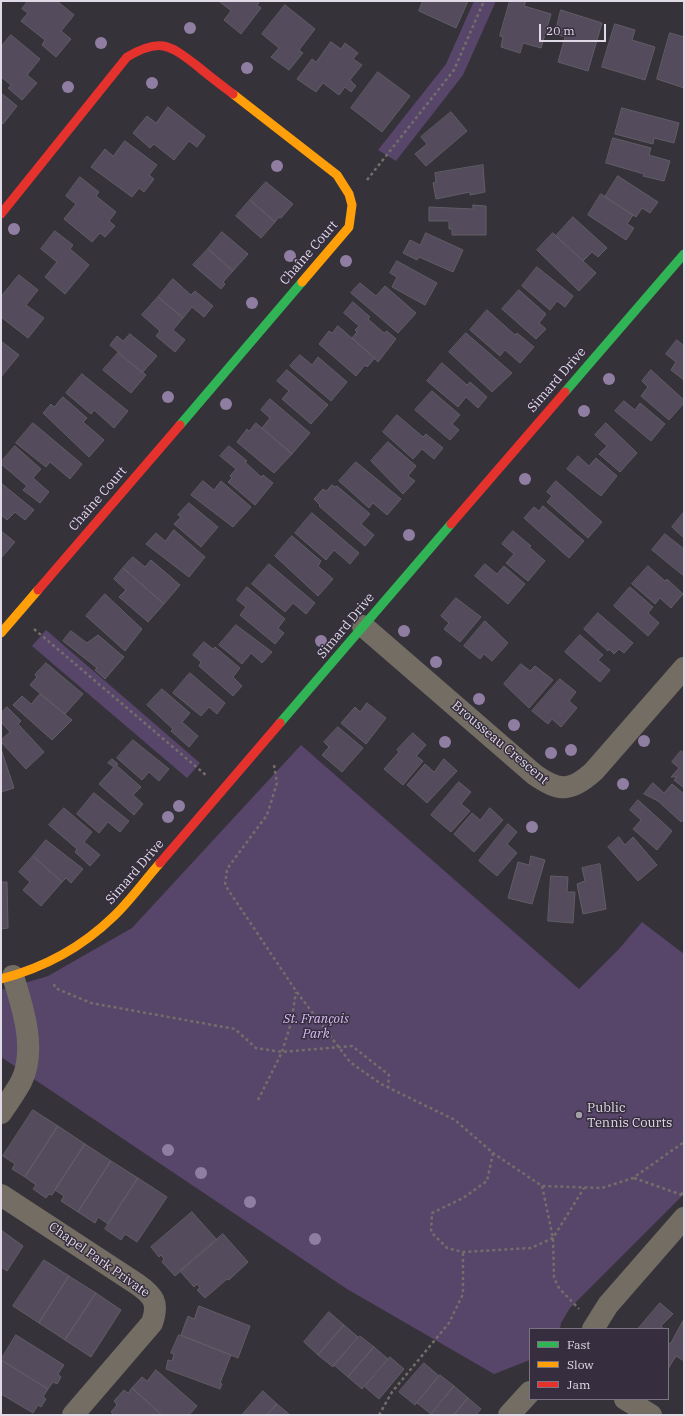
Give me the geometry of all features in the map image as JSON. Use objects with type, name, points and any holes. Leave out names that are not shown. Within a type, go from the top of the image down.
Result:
[{"type":"street","points":[[1,214],[127,57],[150,45],[163,45],[175,48],[338,175],[352,198]]},
{"type":"street","name":"Chaîne Court","points":[[1,633],[349,227],[353,210],[352,198]]},
{"type":"street","name":"Simard Drive","points":[[7,978],[49,963],[95,934],[114,916],[684,254]]},
{"type":"street","name":"Brousseau Crescent","points":[[363,626],[535,775],[551,786],[571,788],[583,781],[594,771],[684,668]]},
{"type":"street","points":[[1,1113],[21,1081],[28,1052],[20,997],[7,978]]},
{"type":"street","name":"Chapel Park Private","points":[[1,1195],[137,1284],[148,1292],[154,1300],[156,1314],[152,1323],[73,1415]]},
{"type":"street","points":[[594,1327],[608,1305],[684,1218]]},
{"type":"street","points":[[509,1415],[529,1393]]},
{"type":"street","points":[[628,1400],[650,1415]]},
{"type":"path","points":[[352,198],[377,169],[454,70],[484,1]]},
{"type":"path","points":[[19,612],[28,623],[223,790]]},
{"type":"path","points":[[264,743],[274,762],[277,783],[267,815],[227,869],[225,885],[296,992],[350,1062],[388,1088],[455,1120],[492,1153],[542,1186],[602,1188],[633,1178],[684,1142]]},
{"type":"path","points":[[49,963],[55,988],[91,1003],[235,1029],[256,1048],[282,1052],[352,1046],[389,1075],[388,1088]]},
{"type":"path","points":[[258,1100],[282,1052],[291,1023],[296,992]]},
{"type":"path","points":[[492,1153],[487,1181],[462,1198],[432,1213],[430,1232],[447,1248],[463,1252],[530,1248],[553,1238],[584,1188]]},
{"type":"path","points":[[633,1178],[682,1195],[684,1190]]},
{"type":"path","points":[[542,1186],[553,1238],[554,1278],[560,1288],[594,1327]]},
{"type":"path","points":[[379,1415],[392,1392],[449,1323],[462,1294],[463,1252]]},
{"type":"green space","points":[[474,1],[496,1],[463,75],[396,161],[378,150],[446,64]]},
{"type":"green space","points":[[46,630],[200,763],[187,778],[32,646]]},
{"type":"green space","name":"St. François Park","points":[[301,745],[579,989],[619,949],[642,922],[684,954],[684,1194],[570,1308],[561,1323],[560,1328],[529,1328],[529,1360],[494,1374],[347,1289],[1,1057],[1,990],[48,976],[132,928]]},
{"type":"building","points":[[28,1],[57,1],[74,15],[61,31],[71,39],[56,57],[42,45],[45,40],[21,21],[28,13],[22,9]]},
{"type":"building","points":[[219,1],[260,1],[257,5],[261,8],[241,34],[224,20],[231,11]]},
{"type":"building","points":[[423,1],[468,1],[456,28],[419,11]]},
{"type":"building","points":[[510,1],[526,1],[524,6],[551,14],[541,48],[523,43],[520,53],[501,47],[503,37],[500,36]]},
{"type":"building","points":[[285,5],[315,29],[299,50],[303,53],[289,70],[271,57],[279,48],[262,34]]},
{"type":"building","points":[[561,10],[602,23],[588,71],[558,62],[565,37],[555,34]]},
{"type":"building","points":[[615,24],[635,30],[632,40],[655,47],[645,80],[602,67]]},
{"type":"building","points":[[670,33],[684,37],[684,88],[657,79]]},
{"type":"building","points":[[11,35],[40,59],[27,75],[37,83],[22,100],[8,88],[11,85],[1,77],[1,47]]},
{"type":"building","points":[[331,42],[341,49],[345,43],[358,53],[353,59],[362,65],[350,80],[356,86],[351,92],[345,87],[339,95],[323,83],[316,92],[297,79],[312,59],[316,62]]},
{"type":"building","points":[[378,72],[410,96],[382,132],[351,108]]},
{"type":"building","points":[[1,93],[17,106],[3,124],[1,122]]},
{"type":"building","points":[[168,107],[205,136],[197,147],[189,141],[174,160],[154,144],[150,148],[133,133],[147,116],[156,123]]},
{"type":"building","points":[[622,108],[679,123],[674,143],[654,138],[653,144],[615,134]]},
{"type":"building","points":[[451,112],[467,131],[426,166],[415,154],[427,144],[421,137]]},
{"type":"building","points":[[613,138],[651,148],[649,155],[670,161],[664,181],[643,176],[644,174],[606,163]]},
{"type":"building","points":[[125,141],[157,165],[149,175],[154,179],[144,192],[139,188],[132,197],[91,167],[105,149],[113,156]]},
{"type":"building","points":[[483,165],[485,192],[470,195],[470,192],[436,199],[433,183],[436,182],[435,173]]},
{"type":"building","points":[[618,176],[658,202],[650,213],[642,208],[636,217],[605,197]]},
{"type":"building","points":[[80,177],[99,192],[96,196],[116,212],[109,221],[115,226],[105,237],[100,233],[92,242],[64,219],[76,204],[66,196]]},
{"type":"building","points":[[266,182],[293,204],[281,218],[279,217],[275,222],[250,200]]},
{"type":"building","points":[[601,194],[633,215],[627,224],[634,228],[626,240],[588,215]]},
{"type":"building","points":[[250,200],[275,222],[261,238],[236,216]]},
{"type":"building","points":[[473,205],[486,206],[486,235],[452,235],[452,229],[449,229],[449,221],[429,221],[429,207],[473,209]]},
{"type":"building","points":[[573,217],[607,248],[598,257],[592,252],[583,261],[556,236]]},
{"type":"building","points":[[55,231],[73,245],[70,249],[89,265],[65,294],[45,277],[57,262],[41,249]]},
{"type":"building","points":[[222,232],[248,254],[233,271],[208,249]]},
{"type":"building","points":[[426,233],[463,250],[453,272],[419,257],[417,260],[403,253],[410,240],[420,245]]},
{"type":"building","points":[[553,233],[596,273],[579,291],[537,250]]},
{"type":"building","points":[[208,249],[233,271],[223,282],[225,284],[221,289],[193,265]]},
{"type":"building","points":[[397,261],[437,283],[425,305],[392,287],[397,277],[390,273]]},
{"type":"building","points":[[537,267],[573,296],[565,307],[557,301],[550,310],[522,286]]},
{"type":"building","points":[[19,275],[38,290],[26,305],[44,318],[28,338],[1,317],[1,297]]},
{"type":"building","points":[[173,279],[191,295],[195,291],[213,306],[204,317],[192,307],[183,318],[158,297]]},
{"type":"building","points":[[360,283],[376,296],[385,286],[416,313],[398,333],[351,293]]},
{"type":"building","points":[[519,290],[546,314],[539,323],[546,329],[536,339],[502,309]]},
{"type":"building","points":[[158,297],[183,318],[173,330],[185,340],[175,352],[156,336],[160,331],[142,315]]},
{"type":"building","points":[[353,302],[370,317],[368,319],[384,333],[387,331],[396,339],[378,362],[352,338],[357,332],[355,330],[359,326],[344,313]]},
{"type":"building","points":[[487,310],[515,335],[517,333],[534,347],[520,363],[505,350],[500,356],[470,330]]},
{"type":"building","points":[[338,326],[375,358],[367,367],[365,365],[356,376],[319,344],[329,331],[332,333]]},
{"type":"building","points":[[466,333],[512,373],[492,392],[449,352]]},
{"type":"building","points":[[130,334],[157,356],[142,373],[110,345],[117,336],[123,341]]},
{"type":"building","points":[[677,340],[684,346],[684,380],[671,370],[676,362],[666,354]]},
{"type":"building","points":[[1,341],[19,355],[1,377]]},
{"type":"building","points":[[118,353],[146,375],[131,393],[103,370]]},
{"type":"building","points":[[300,355],[312,365],[318,357],[347,382],[331,401],[290,366]]},
{"type":"building","points":[[442,363],[467,385],[470,382],[487,397],[478,408],[466,397],[458,407],[427,381]]},
{"type":"building","points":[[287,370],[328,405],[311,424],[282,399],[289,391],[277,381]]},
{"type":"building","points":[[651,370],[684,400],[684,403],[669,420],[641,396],[648,387],[642,381]]},
{"type":"building","points":[[82,374],[128,411],[114,428],[94,410],[91,414],[66,393]]},
{"type":"building","points":[[432,391],[460,415],[452,424],[459,430],[450,440],[415,410]]},
{"type":"building","points":[[63,397],[87,418],[83,422],[104,440],[89,457],[43,413],[51,404],[54,407]]},
{"type":"building","points":[[270,399],[310,433],[292,454],[262,428],[270,418],[261,410]]},
{"type":"building","points":[[624,401],[635,410],[640,403],[665,424],[651,441],[615,411]]},
{"type":"building","points":[[397,415],[423,437],[426,434],[443,448],[434,459],[422,449],[413,459],[383,432]]},
{"type":"building","points":[[33,423],[82,464],[70,479],[50,462],[46,467],[16,443]]},
{"type":"building","points":[[256,423],[292,454],[274,473],[237,442],[247,429],[249,431]]},
{"type":"building","points":[[606,423],[637,453],[620,472],[599,454],[607,446],[595,435]]},
{"type":"building","points":[[388,442],[416,466],[408,476],[415,481],[403,494],[371,461]]},
{"type":"building","points":[[15,446],[41,469],[33,478],[49,492],[40,503],[23,490],[27,486],[1,464],[1,462]]},
{"type":"building","points":[[229,446],[247,461],[245,462],[261,477],[263,475],[273,483],[255,505],[228,482],[232,478],[230,476],[236,469],[220,456]]},
{"type":"building","points":[[578,456],[589,466],[596,458],[617,476],[601,496],[567,469]]},
{"type":"building","points":[[356,462],[401,499],[387,515],[373,503],[369,508],[339,481]]},
{"type":"building","points":[[203,481],[214,490],[221,481],[251,507],[233,527],[191,495]]},
{"type":"building","points":[[556,481],[602,522],[588,538],[547,502],[552,496],[547,492]]},
{"type":"building","points":[[1,483],[34,510],[25,520],[15,512],[7,520],[1,515]]},
{"type":"building","points":[[332,485],[335,487],[337,486],[370,514],[361,524],[374,535],[365,546],[319,506],[320,505],[314,499],[323,489],[326,491]]},
{"type":"building","points":[[189,503],[218,527],[201,547],[174,524],[181,517],[178,515]]},
{"type":"building","points":[[543,506],[584,541],[569,558],[524,518],[534,507],[539,511]]},
{"type":"building","points":[[684,512],[684,538],[672,527]]},
{"type":"building","points":[[312,513],[359,553],[350,564],[334,550],[326,560],[295,533]]},
{"type":"building","points":[[174,530],[205,557],[189,577],[146,544],[156,533],[165,541]]},
{"type":"building","points":[[1,531],[15,542],[1,558]]},
{"type":"building","points":[[513,531],[531,546],[529,547],[545,561],[528,581],[506,563],[514,554],[502,544]]},
{"type":"building","points":[[665,534],[684,549],[684,576],[652,550]]},
{"type":"building","points":[[292,536],[321,561],[318,566],[333,579],[318,596],[275,556]]},
{"type":"building","points":[[133,557],[145,567],[151,560],[180,585],[164,604],[123,568]]},
{"type":"building","points":[[269,564],[315,603],[306,614],[293,603],[285,612],[252,584]]},
{"type":"building","points":[[485,564],[497,574],[504,566],[525,584],[508,604],[475,576]]},
{"type":"building","points":[[648,566],[665,581],[667,579],[683,594],[671,608],[660,598],[655,604],[632,584]]},
{"type":"building","points":[[123,568],[164,604],[148,622],[119,597],[126,590],[114,579]]},
{"type":"building","points":[[247,587],[285,619],[278,628],[284,633],[275,644],[240,615],[246,607],[237,600]]},
{"type":"building","points":[[630,587],[653,607],[648,613],[659,623],[648,636],[614,606]]},
{"type":"building","points":[[105,594],[142,629],[125,651],[86,616]]},
{"type":"building","points":[[456,598],[481,617],[460,642],[444,629],[449,623],[441,616]]},
{"type":"building","points":[[598,613],[633,643],[624,653],[619,649],[614,654],[609,649],[608,651],[584,629]]},
{"type":"building","points":[[485,621],[508,643],[492,661],[484,654],[480,659],[464,646]]},
{"type":"building","points":[[236,625],[272,652],[262,663],[251,653],[242,664],[219,645]]},
{"type":"building","points":[[71,631],[87,643],[98,635],[124,657],[105,679],[95,670],[97,668],[63,641]]},
{"type":"building","points":[[580,635],[603,655],[598,660],[610,670],[600,682],[565,652]]},
{"type":"building","points":[[204,642],[213,649],[215,647],[240,668],[233,677],[242,686],[233,696],[199,666],[201,662],[193,655]]},
{"type":"building","points":[[46,663],[83,694],[65,714],[30,685],[37,677],[35,675]]},
{"type":"building","points":[[521,664],[530,671],[535,666],[553,680],[529,708],[504,684]]},
{"type":"building","points":[[190,673],[225,703],[217,714],[209,707],[201,716],[173,693]]},
{"type":"building","points":[[560,679],[576,692],[569,701],[577,708],[561,727],[552,719],[548,724],[532,711]]},
{"type":"building","points":[[162,689],[190,713],[182,722],[198,736],[189,747],[171,731],[173,729],[147,705]]},
{"type":"building","points":[[40,694],[72,720],[52,740],[13,705],[22,696],[31,704]]},
{"type":"building","points":[[367,703],[386,718],[366,744],[341,723],[355,707],[360,712]]},
{"type":"building","points":[[7,707],[21,721],[18,724],[44,752],[26,769],[1,742],[1,740],[10,732],[1,722],[1,713]]},
{"type":"building","points":[[338,727],[363,748],[342,772],[322,755],[329,747],[324,742]]},
{"type":"building","points":[[413,733],[426,745],[416,756],[423,761],[403,785],[384,769],[399,752],[397,750]]},
{"type":"building","points":[[133,740],[169,769],[159,781],[149,772],[142,780],[117,758]]},
{"type":"building","points":[[1,749],[14,788],[1,792]]},
{"type":"building","points":[[681,751],[684,753],[684,788],[674,780],[677,777],[671,777],[679,768],[672,762]]},
{"type":"building","points":[[112,759],[118,764],[116,765],[141,787],[133,795],[143,804],[134,815],[99,784],[114,767],[108,763]]},
{"type":"building","points":[[444,759],[457,771],[427,803],[407,785],[425,764],[434,772]]},
{"type":"building","points":[[459,782],[471,792],[461,804],[470,811],[451,832],[431,815]]},
{"type":"building","points":[[653,783],[664,793],[672,784],[684,794],[684,819],[681,822],[658,801],[644,794]]},
{"type":"building","points":[[94,793],[129,821],[120,832],[108,822],[99,833],[77,814]]},
{"type":"building","points":[[638,800],[672,831],[657,850],[633,829],[641,820],[630,810]]},
{"type":"building","points":[[64,808],[92,832],[84,842],[100,855],[90,866],[75,852],[77,849],[49,825]]},
{"type":"building","points":[[490,808],[503,820],[474,852],[454,834],[472,813],[480,820]]},
{"type":"building","points":[[508,824],[517,832],[507,844],[517,853],[497,876],[479,861]]},
{"type":"building","points":[[619,837],[625,845],[633,837],[657,865],[638,881],[608,847]]},
{"type":"building","points":[[46,840],[83,869],[71,883],[66,878],[62,882],[33,856]]},
{"type":"building","points":[[33,856],[62,882],[41,906],[23,890],[30,882],[19,872]]},
{"type":"building","points":[[531,856],[545,860],[532,904],[508,898],[518,862],[529,865]]},
{"type":"building","points":[[600,864],[606,909],[583,914],[577,884],[585,881],[582,868]]},
{"type":"building","points":[[551,876],[568,877],[567,892],[575,892],[573,923],[548,921]]},
{"type":"building","points":[[1,882],[7,882],[8,928],[1,929]]},
{"type":"building","points":[[33,1110],[58,1126],[25,1177],[12,1169],[15,1164],[3,1156]]},
{"type":"building","points":[[58,1126],[85,1144],[52,1195],[49,1194],[46,1198],[33,1189],[36,1185],[25,1177]]},
{"type":"building","points":[[85,1144],[111,1161],[78,1212],[61,1201],[64,1196],[55,1190]]},
{"type":"building","points":[[111,1161],[138,1178],[108,1224],[98,1217],[95,1223],[78,1212]]},
{"type":"building","points":[[138,1178],[167,1197],[137,1242],[125,1234],[121,1240],[105,1229]]},
{"type":"building","points":[[192,1212],[217,1240],[175,1276],[162,1262],[164,1259],[161,1255],[159,1257],[151,1247]]},
{"type":"building","points":[[1,1230],[23,1246],[7,1271],[1,1267]]},
{"type":"building","points":[[223,1234],[248,1262],[229,1280],[227,1279],[205,1298],[197,1290],[200,1288],[197,1284],[194,1287],[180,1271]]},
{"type":"building","points":[[44,1260],[69,1276],[39,1323],[13,1306]]},
{"type":"building","points":[[69,1276],[96,1293],[65,1340],[39,1323]]},
{"type":"building","points":[[96,1293],[121,1310],[91,1357],[65,1340]]},
{"type":"building","points":[[660,1303],[673,1314],[661,1326],[663,1328],[639,1328]]},
{"type":"building","points":[[199,1306],[250,1326],[238,1358],[181,1335],[188,1316],[194,1319]]},
{"type":"building","points":[[329,1312],[344,1325],[318,1355],[304,1342]]},
{"type":"building","points":[[683,1321],[684,1361],[676,1356],[669,1367],[670,1344]]},
{"type":"building","points":[[344,1325],[358,1337],[333,1367],[318,1355]]},
{"type":"building","points":[[16,1335],[64,1365],[58,1374],[61,1377],[57,1384],[53,1382],[48,1389],[1,1360]]},
{"type":"building","points":[[179,1335],[231,1355],[220,1383],[222,1384],[220,1389],[166,1369],[168,1360],[172,1361],[174,1354],[171,1353]]},
{"type":"building","points":[[360,1336],[374,1347],[348,1377],[334,1365]]},
{"type":"building","points":[[374,1347],[388,1359],[362,1389],[348,1377]]},
{"type":"building","points":[[390,1357],[404,1369],[379,1399],[365,1387]]},
{"type":"building","points":[[1,1360],[48,1389],[43,1397],[46,1399],[41,1407],[38,1405],[33,1413],[1,1394]]},
{"type":"building","points":[[424,1363],[439,1376],[415,1405],[399,1392]]},
{"type":"building","points":[[156,1370],[197,1406],[189,1415],[162,1415],[132,1388],[142,1377],[147,1381]]},
{"type":"building","points":[[440,1375],[454,1386],[431,1414],[417,1403]]},
{"type":"building","points":[[454,1386],[468,1398],[454,1415],[431,1415]]},
{"type":"building","points":[[132,1388],[162,1415],[114,1415],[111,1412],[117,1405],[114,1401],[124,1390],[128,1393]]},
{"type":"building","points":[[263,1391],[277,1404],[267,1415],[242,1415]]},
{"type":"building","points":[[468,1398],[481,1409],[476,1415],[454,1415]]},
{"type":"building","points":[[277,1404],[290,1415],[267,1415]]},
{"type":"traffic: fast","points":[[565,392],[684,254]]},
{"type":"traffic: fast","points":[[180,425],[302,282]]},
{"type":"traffic: fast","points":[[280,723],[451,524]]},
{"type":"traffic: slow","points":[[233,94],[337,175],[349,194],[352,205],[349,227],[302,282]]},
{"type":"traffic: slow","points":[[1,633],[38,590]]},
{"type":"traffic: slow","points":[[1,979],[32,969],[47,962],[88,938],[119,911],[160,863]]},
{"type":"traffic: jam","points":[[1,214],[127,57],[138,51],[147,47],[156,46],[171,48],[187,58],[233,94]]},
{"type":"traffic: jam","points":[[451,524],[565,392]]},
{"type":"traffic: jam","points":[[38,590],[180,425]]},
{"type":"traffic: jam","points":[[160,863],[280,723]]},
{"type":"place","name":"Public Tennis Courts","points":[[579,1115]]}]
